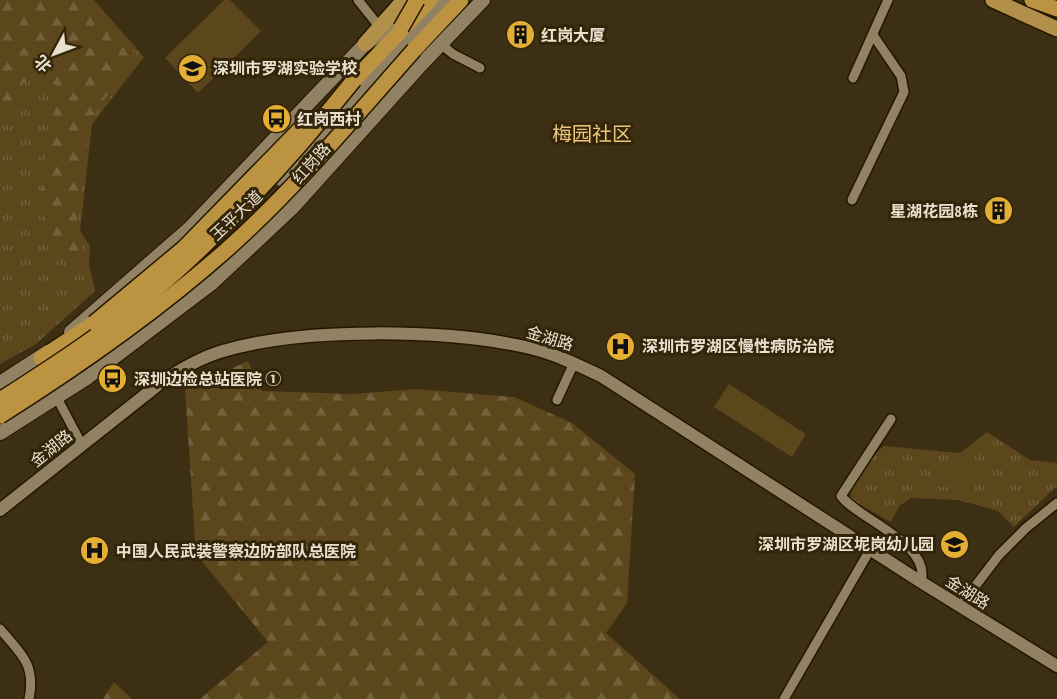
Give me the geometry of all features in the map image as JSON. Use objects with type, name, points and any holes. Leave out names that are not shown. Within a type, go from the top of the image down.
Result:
[{"type":"highway","points":[[403,35],[417,0]]},
{"type":"highway","points":[[403,35],[428,0]]},
{"type":"highway","name":"玉平大道","points":[[0,416],[82,363],[136,324],[225,251],[299,178],[461,0]]},
{"type":"highway","points":[[1032,0],[1057,9]]},
{"type":"highway","name":"玉平大道","points":[[0,400],[79,348],[165,282],[266,182],[354,80],[403,35]]},
{"type":"highway","points":[[41,358],[94,323],[184,248],[291,137],[354,80]]},
{"type":"main road","points":[[0,383],[41,358],[190,228],[252,165],[404,0]]},
{"type":"main road","points":[[370,39],[402,20],[428,0]]},
{"type":"main road","points":[[281,179],[403,35],[444,0]]},
{"type":"main road","name":"红岗路","points":[[0,433],[57,398],[212,284],[292,208],[417,68],[483,0]]},
{"type":"main road","points":[[993,0],[1057,29]]},
{"type":"main road","points":[[252,165],[271,170],[281,179],[292,197],[292,208]]},
{"type":"street","points":[[358,0],[377,24],[370,39]]},
{"type":"street","points":[[853,78],[888,0]]},
{"type":"street","points":[[852,200],[904,92],[901,76],[873,35]]},
{"type":"street","points":[[442,45],[453,54],[480,68]]},
{"type":"street","name":"金湖路","points":[[0,510],[178,371],[223,351],[274,339],[380,334],[477,339],[532,348],[574,363],[601,376],[921,582],[1057,666]]},
{"type":"street","points":[[557,400],[574,363]]},
{"type":"street","points":[[57,398],[82,445]]},
{"type":"street","points":[[891,419],[841,496],[848,505],[891,531],[901,541],[919,563],[923,575],[921,582]]},
{"type":"street","points":[[960,606],[999,555],[1026,528],[1057,503]]},
{"type":"street","points":[[784,699],[871,548]]},
{"type":"street","points":[[0,629],[27,661],[33,681],[29,699]]},
{"type":"green space","points":[[0,0],[94,0],[144,57],[92,124],[80,231],[90,246],[89,263],[95,291],[36,344],[0,364]]},
{"type":"green space","points":[[0,0],[86,0],[137,56],[90,118],[75,231],[83,246],[82,273],[45,230],[41,191],[58,86],[32,76],[16,88],[0,132]]},
{"type":"green space","points":[[224,0],[230,0],[261,31],[198,93],[165,58]]},
{"type":"green space","points":[[248,361],[262,391],[352,394],[416,389],[514,397],[572,423],[635,474],[627,603],[606,633],[680,699],[200,699],[268,642],[196,554],[185,390]]},
{"type":"green space","points":[[729,384],[806,434],[792,457],[714,407]]},
{"type":"green space","points":[[987,432],[1030,460],[1057,463],[1057,486],[1014,527],[998,511],[959,500],[911,498],[899,506],[891,522],[850,499],[862,470],[884,446],[960,453]]},
{"type":"green space","points":[[938,468],[976,471],[975,489],[937,486]]},
{"type":"green space","points":[[114,682],[132,699],[103,699]]},
{"type":"place","name":"红岗大厦","points":[[520,35]]},
{"type":"place","name":"深圳市罗湖实验学校","points":[[192,68]]},
{"type":"place","name":"红岗西村","points":[[276,119]]},
{"type":"place","name":"星湖花园8栋","points":[[999,211]]},
{"type":"place","name":"深圳市罗湖区慢性病防治院","points":[[621,346]]},
{"type":"place","name":"深圳边检总站医院 ①","points":[[113,379]]},
{"type":"place","name":"深圳市罗湖区坭岗幼儿园","points":[[955,544]]},
{"type":"place","name":"中国人民武装警察边防部队总医院","points":[[95,551]]},
{"type":"district","name":"梅园社区","points":[[592,134]]}]
